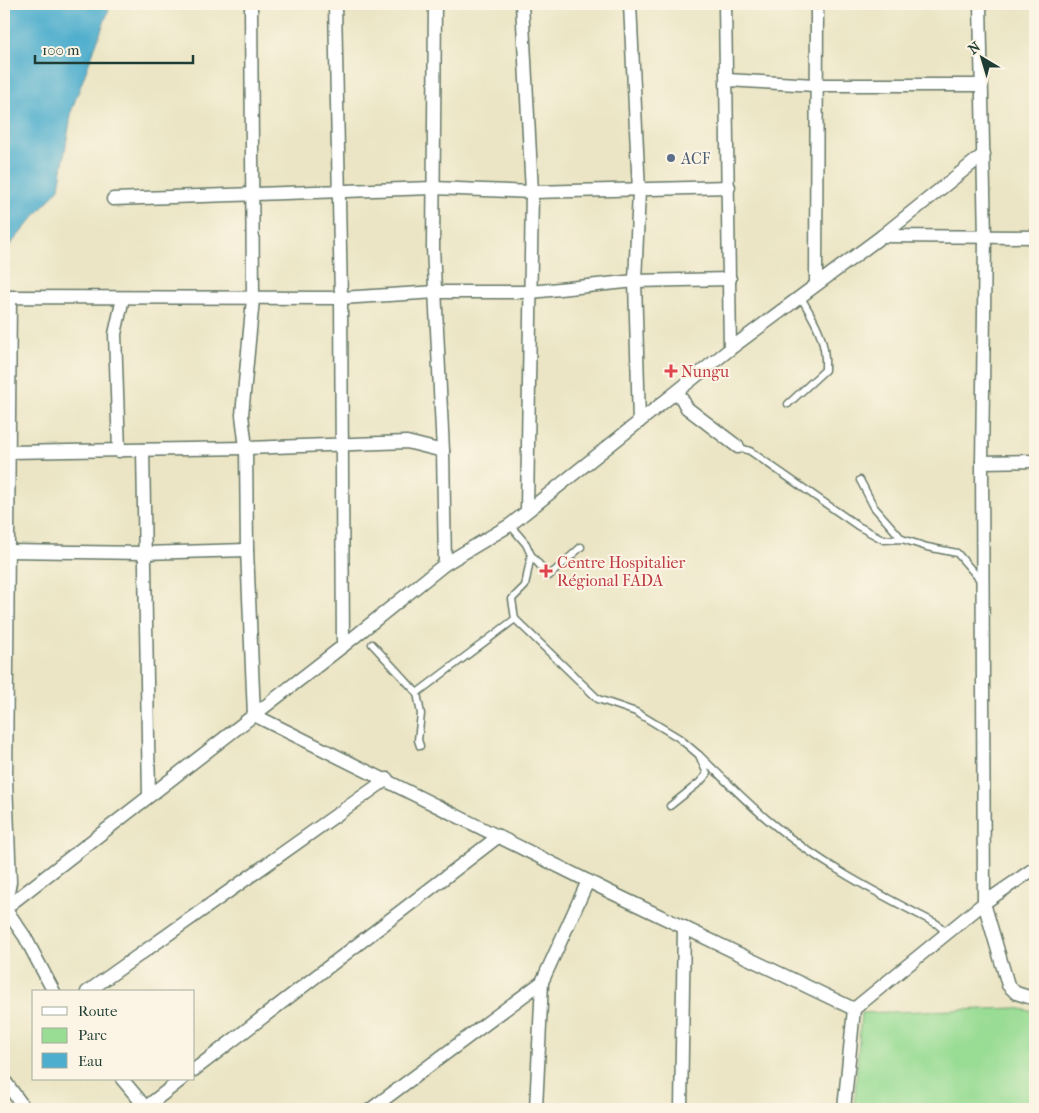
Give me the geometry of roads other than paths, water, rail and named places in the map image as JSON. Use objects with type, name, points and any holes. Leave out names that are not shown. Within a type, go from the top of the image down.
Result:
[{"type":"street","points":[[251,4],[253,299],[242,415],[246,448],[247,550],[254,715]]},
{"type":"street","points":[[335,4],[342,298],[343,646]]},
{"type":"street","points":[[435,4],[434,248],[444,451],[445,564]]},
{"type":"street","points":[[522,4],[532,192],[527,510]]},
{"type":"street","points":[[630,4],[639,191],[635,281],[639,422]]},
{"type":"street","points":[[725,4],[730,349]]},
{"type":"street","points":[[816,284],[815,85],[817,4]]},
{"type":"street","points":[[980,4],[980,85],[984,154],[985,238],[982,462],[984,903],[1008,985],[1016,993],[1035,999]]},
{"type":"street","points":[[727,80],[815,85],[980,85]]},
{"type":"street","points":[[4,908],[343,646],[445,564],[510,525],[730,349],[882,236],[984,154]]},
{"type":"street","points":[[113,198],[433,188],[532,192],[639,191],[729,187]]},
{"type":"street","points":[[882,236],[1035,237]]},
{"type":"street","points":[[53,990],[25,936],[4,908],[10,882],[5,783],[5,682],[10,297],[342,298],[437,292],[531,292],[635,281],[730,279]]},
{"type":"street","points":[[119,451],[115,334],[123,298]]},
{"type":"street","points":[[678,392],[688,408],[738,447]]},
{"type":"street","points":[[9,452],[246,448],[407,442],[444,451]]},
{"type":"street","points":[[142,450],[148,796]]},
{"type":"street","points":[[982,462],[1035,461]]},
{"type":"street","points":[[8,551],[144,553],[247,550]]},
{"type":"street","points":[[254,715],[588,881],[854,1009]]},
{"type":"street","points":[[90,990],[386,779]]},
{"type":"street","points":[[195,1069],[499,836]]},
{"type":"street","points":[[844,1109],[854,1009],[984,903],[1035,868]]},
{"type":"street","points":[[536,1109],[542,982],[588,881]]},
{"type":"street","points":[[681,1109],[684,927]]},
{"type":"street","points":[[371,1109],[542,982]]},
{"type":"street","points":[[4,1080],[25,1109]]},
{"type":"street","points":[[123,1080],[146,1108],[181,1080]]},
{"type":"lane","points":[[788,404],[826,370],[826,351],[817,325],[800,296]]},
{"type":"lane","points":[[738,447],[750,451],[858,526],[884,540],[902,539],[927,548],[958,553],[983,583]]},
{"type":"lane","points":[[860,480],[874,508],[902,539]]},
{"type":"lane","points":[[510,525],[526,544],[531,555],[549,576],[581,547]]},
{"type":"lane","points":[[531,555],[525,586],[512,599],[515,619],[598,699],[636,712],[679,738],[769,821],[807,849],[838,869],[937,924],[947,933]]},
{"type":"lane","points":[[417,693],[515,619]]},
{"type":"lane","points":[[372,644],[417,693],[421,714],[418,740],[420,746]]},
{"type":"lane","points":[[670,806],[707,774],[699,755]]},
{"type":"water","points":[[4,4],[111,4],[72,109],[59,188],[4,252]]},
{"type":"place","name":"ACF","points":[[671,158]]},
{"type":"place","name":"Nungu","points":[[671,371]]},
{"type":"place","name":"Centre Hospitalier Régional FADA","points":[[546,571]]}]
